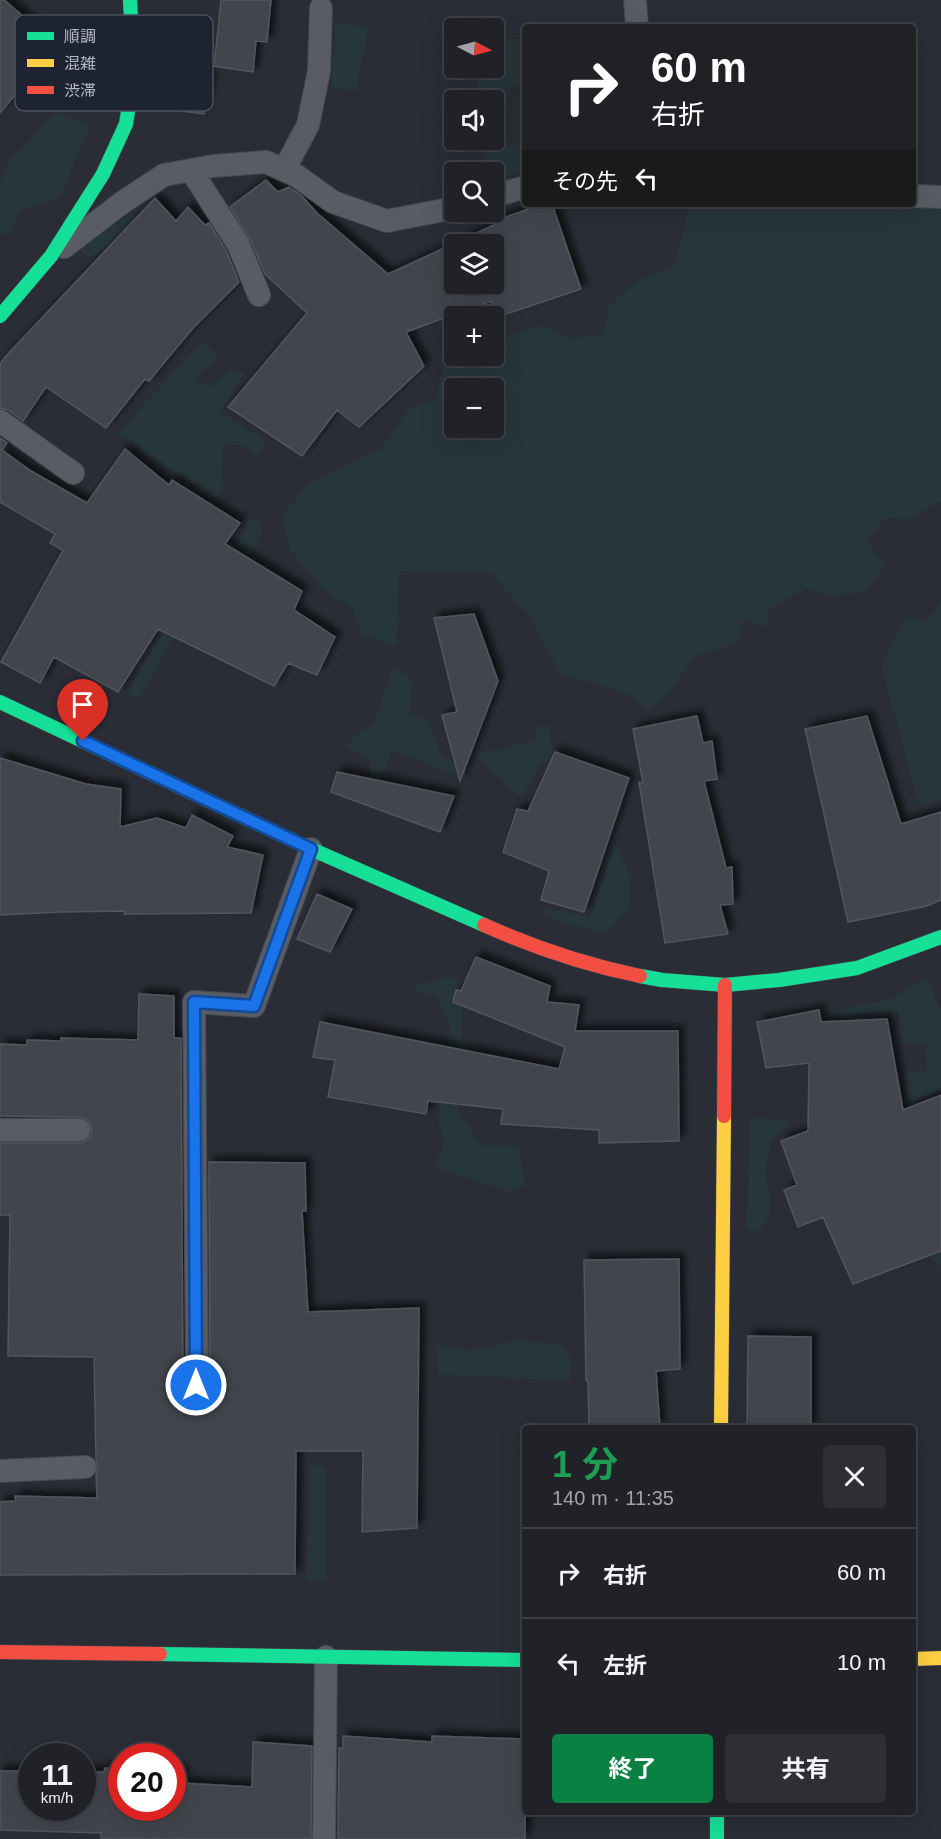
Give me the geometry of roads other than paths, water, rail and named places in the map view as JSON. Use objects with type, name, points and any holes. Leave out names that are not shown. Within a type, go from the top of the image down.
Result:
[{"type":"street","points":[[130,0],[131,15]]},
{"type":"street","points":[[0,316],[51,256],[104,174],[126,124],[128,111]]},
{"type":"street","points":[[0,702],[311,849],[498,931],[612,970],[662,980],[725,985],[779,980],[857,968],[941,937]]},
{"type":"street","points":[[720,1425],[725,985]]},
{"type":"street","points":[[0,1652],[522,1660]]},
{"type":"street","points":[[916,1659],[941,1658]]},
{"type":"street","points":[[717,1815],[717,1839]]},
{"type":"lane","points":[[635,0],[637,24]]},
{"type":"lane","points":[[284,170],[308,125],[318,71],[321,8]]},
{"type":"lane","points":[[51,256],[123,202],[164,175],[213,166],[266,162],[297,176],[333,202],[387,221],[444,210]]},
{"type":"lane","points":[[191,170],[238,244],[259,295]]},
{"type":"lane","points":[[504,193],[522,188]]},
{"type":"lane","points":[[916,196],[941,197]]},
{"type":"lane","points":[[0,421],[73,473]]},
{"type":"lane","points":[[196,1385],[194,1002],[254,1006],[311,849]]},
{"type":"lane","points":[[0,1130],[79,1130]]},
{"type":"lane","points":[[0,1471],[85,1467]]},
{"type":"lane","points":[[324,1839],[326,1658]]}]
